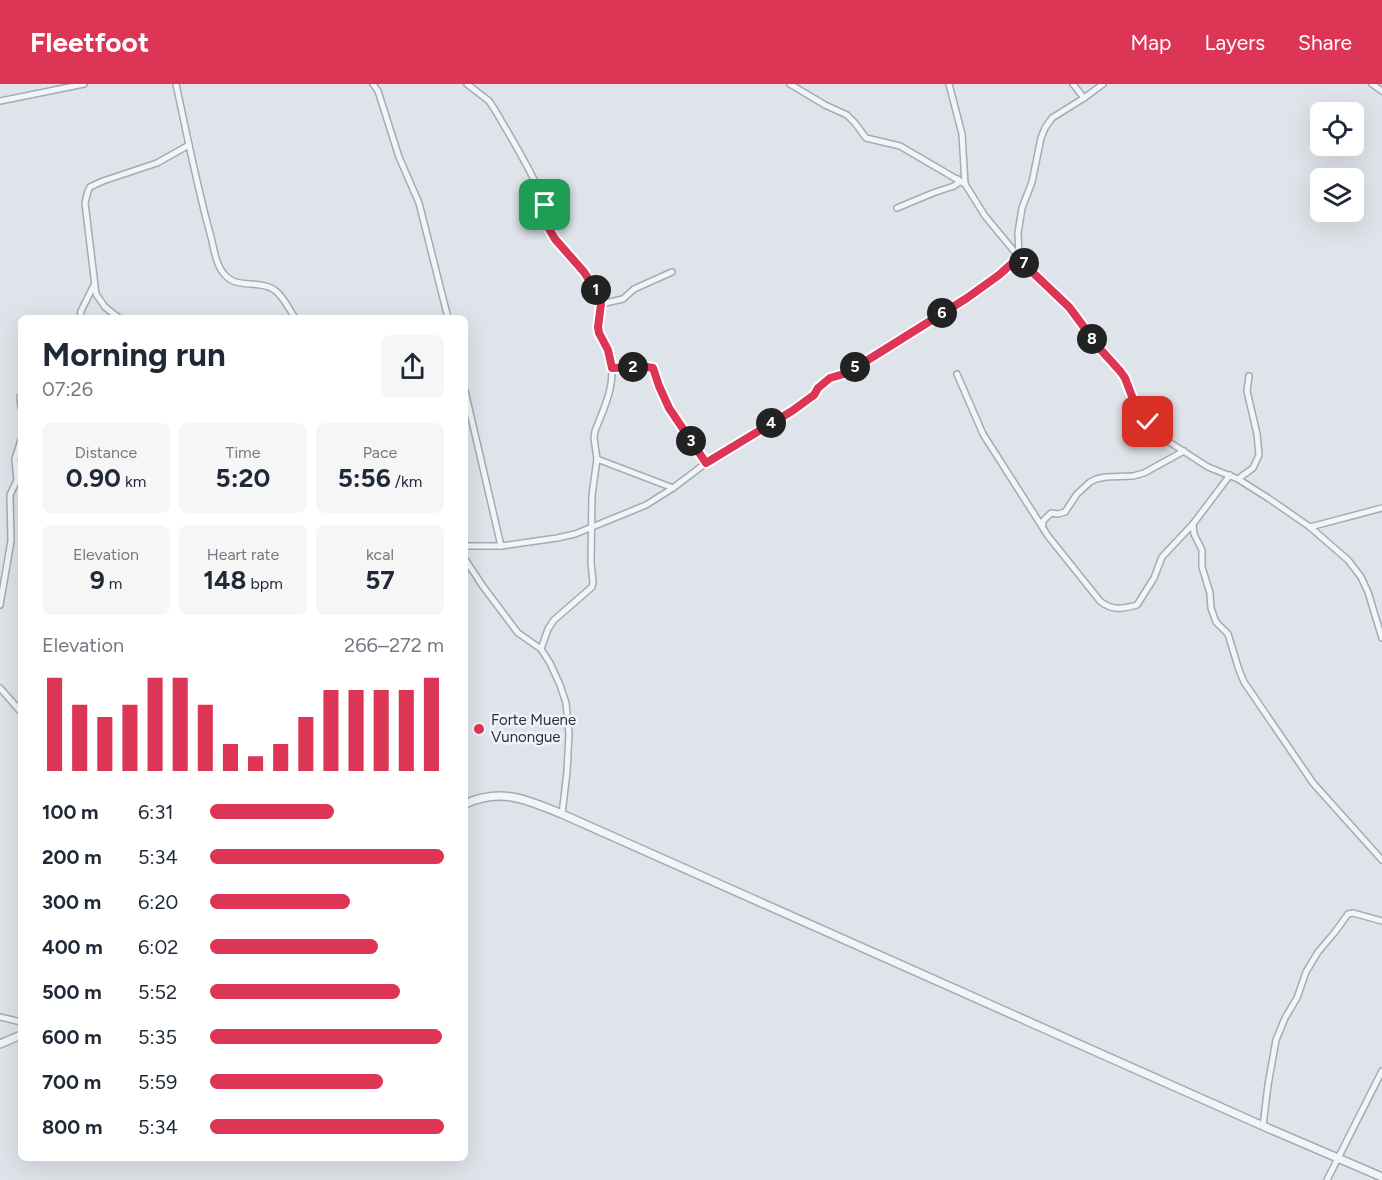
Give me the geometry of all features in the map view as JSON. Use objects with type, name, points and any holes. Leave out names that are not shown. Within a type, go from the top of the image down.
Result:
[{"type":"street","points":[[0,101],[84,84]]},
{"type":"street","points":[[176,84],[205,218],[217,262],[230,280],[273,289],[293,315]]},
{"type":"street","points":[[373,84],[378,91],[399,157],[419,203],[447,315]]},
{"type":"street","points":[[467,84],[489,101],[495,110],[539,190],[545,205],[548,227],[597,291],[601,304],[599,333],[608,350],[612,368],[610,394],[594,431],[597,459],[592,495],[592,587],[554,620],[541,649]]},
{"type":"street","points":[[790,84],[847,115],[866,138],[900,146],[965,184],[985,216],[1028,268],[1069,307],[1120,371],[1133,399],[1148,422],[1163,438],[1208,467],[1238,478],[1310,527],[1348,560],[1368,592],[1382,638]]},
{"type":"street","points":[[949,84],[962,134],[965,184]]},
{"type":"street","points":[[1073,84],[1084,98]]},
{"type":"street","points":[[1019,257],[1018,233],[1022,208],[1032,182],[1045,128],[1052,118],[1103,84]]},
{"type":"street","points":[[1372,84],[1381,89]]},
{"type":"street","points":[[115,315],[105,307],[96,294],[94,285],[85,203],[88,191],[90,187],[104,181],[157,164],[189,145]]},
{"type":"street","points":[[897,208],[954,186],[958,183],[958,179]]},
{"type":"street","points":[[468,546],[501,546],[575,534],[646,506],[706,463],[792,411],[814,395],[818,388],[830,378],[847,373],[967,298],[1019,257]]},
{"type":"street","points":[[601,304],[623,299],[634,289],[672,272]]},
{"type":"street","points":[[80,315],[94,285]]},
{"type":"street","points":[[612,368],[653,368],[669,408],[706,463]]},
{"type":"street","points":[[957,374],[982,434],[1048,536],[1107,607],[1137,605],[1154,578],[1162,557],[1193,524],[1230,475]]},
{"type":"street","points":[[1238,478],[1252,468],[1259,455],[1247,391],[1249,376]]},
{"type":"street","points":[[468,404],[501,546]]},
{"type":"street","points":[[0,605],[11,541],[10,495],[16,480],[15,459],[18,450]]},
{"type":"street","points":[[1043,526],[1042,522],[1051,513],[1065,512],[1077,494],[1090,482],[1106,477],[1144,473],[1184,451]]},
{"type":"street","points":[[597,459],[673,488]]},
{"type":"street","points":[[1310,527],[1382,508]]},
{"type":"street","points":[[1193,524],[1194,534],[1202,550],[1202,567],[1210,593],[1211,608],[1216,621],[1228,634],[1244,682],[1312,783],[1382,860]]},
{"type":"street","points":[[468,564],[518,633],[541,649],[550,663],[566,703],[569,734],[562,814]]},
{"type":"street","points":[[0,688],[18,709]]},
{"type":"street","points":[[468,803],[492,797],[510,796],[525,799],[562,814],[1382,1177]]},
{"type":"street","points":[[1263,1126],[1276,1040],[1297,998],[1306,972],[1318,952],[1348,914],[1353,913],[1382,921]]},
{"type":"street","points":[[0,1017],[18,1021]]},
{"type":"street","points":[[0,1044],[18,1036]]},
{"type":"street","points":[[1327,1180],[1382,1071]]},
{"type":"place","name":"Forte Muene Vunongue","points":[[479,729]]},
{"type":"route","points":[[545,205],[546,221],[555,239],[584,272],[600,297],[599,333],[608,350],[612,368],[653,368],[669,408],[706,463],[792,411],[814,395],[818,388],[830,378],[847,373],[967,298],[1019,257],[1069,307],[1120,371],[1133,399],[1148,422]]}]
